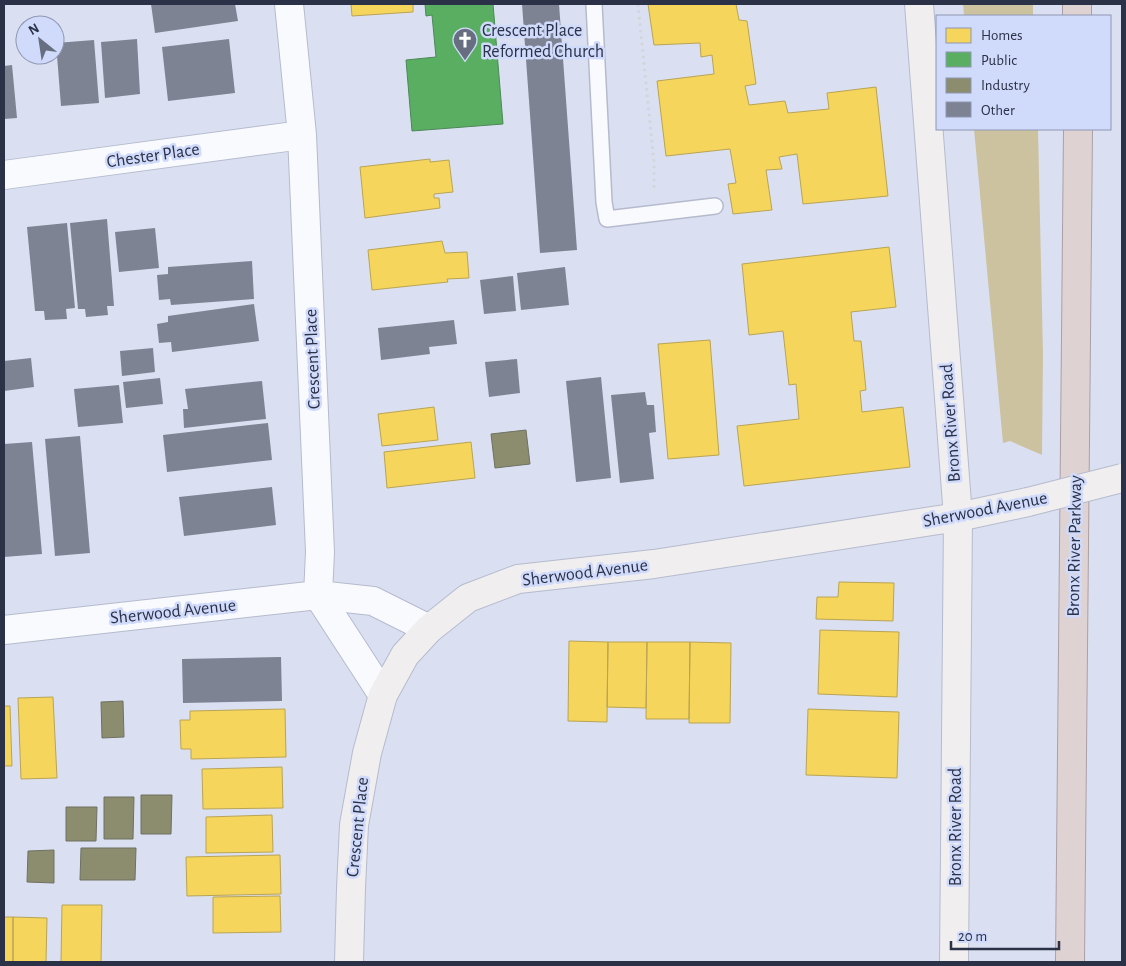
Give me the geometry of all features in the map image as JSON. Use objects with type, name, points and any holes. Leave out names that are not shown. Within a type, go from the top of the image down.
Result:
[{"type":"highway","name":"Bronx River Parkway","points":[[1070,962],[1078,130]]},
{"type":"street","name":"Crescent Place","points":[[289,4],[302,135],[320,552],[318,595]]},
{"type":"street","name":"Bronx River Road","points":[[919,4],[958,517],[954,962]]},
{"type":"street","name":"Chester Place","points":[[4,175],[302,135]]},
{"type":"street","name":"Sherwood Avenue","points":[[4,630],[318,595],[373,600],[429,629],[468,598],[518,579],[654,564],[958,517],[1028,502],[1122,478]]},
{"type":"street","points":[[318,595],[383,695]]},
{"type":"street","name":"Crescent Place","points":[[349,962],[354,825],[367,753],[383,695],[405,655],[429,629]]},
{"type":"lane","points":[[594,4],[604,202],[607,219],[715,206]]},
{"type":"path","points":[[638,4],[654,162],[653,213]]},
{"type":"shaded area","points":[[963,4],[1033,4],[1033,15],[964,15]]},
{"type":"shaded area","points":[[974,130],[1038,130],[1043,354],[1042,455],[1010,441],[1003,443]]},
{"type":"building: Homes","points":[[351,4],[413,4],[413,12],[352,16]]},
{"type":"building: Homes","points":[[648,4],[736,4],[739,20],[747,21],[756,84],[745,86],[749,105],[785,101],[788,113],[829,109],[827,93],[876,87],[888,196],[803,204],[797,154],[779,157],[782,169],[766,170],[772,210],[733,214],[728,184],[736,183],[730,149],[666,156],[657,81],[714,74],[712,55],[701,57],[700,43],[654,45]]},
{"type":"building: Homes","points":[[430,159],[430,162],[449,160],[453,192],[434,194],[434,198],[439,198],[440,208],[365,218],[360,167]]},
{"type":"building: Homes","points":[[442,241],[445,253],[467,252],[469,278],[447,279],[448,282],[372,290],[368,250]]},
{"type":"building: Homes","points":[[889,247],[896,307],[851,312],[854,341],[861,341],[866,390],[860,391],[862,412],[903,407],[910,467],[744,486],[737,426],[799,419],[796,384],[789,385],[783,331],[749,335],[742,264]]},
{"type":"building: Homes","points":[[710,340],[719,455],[668,459],[658,344]]},
{"type":"building: Homes","points":[[434,407],[438,440],[382,446],[378,414]]},
{"type":"building: Homes","points":[[471,442],[475,478],[387,488],[384,452]]},
{"type":"building: Homes","points":[[839,582],[894,583],[893,621],[816,619],[817,597],[838,597]]},
{"type":"building: Homes","points":[[820,630],[899,632],[897,697],[818,694]]},
{"type":"building: Homes","points":[[569,641],[608,642],[607,722],[568,721]]},
{"type":"building: Homes","points":[[608,642],[647,642],[646,708],[607,707]]},
{"type":"building: Homes","points":[[647,642],[690,642],[689,719],[646,719]]},
{"type":"building: Homes","points":[[690,642],[731,643],[730,723],[689,723]]},
{"type":"building: Homes","points":[[53,697],[57,778],[21,779],[18,698]]},
{"type":"building: Homes","points":[[4,706],[10,706],[12,766],[4,766]]},
{"type":"building: Homes","points":[[285,709],[286,757],[191,759],[191,749],[181,749],[180,720],[190,720],[190,711]]},
{"type":"building: Homes","points":[[808,709],[899,712],[897,778],[806,775]]},
{"type":"building: Homes","points":[[282,767],[283,808],[203,809],[202,769]]},
{"type":"building: Homes","points":[[272,815],[273,852],[206,853],[206,817]]},
{"type":"building: Homes","points":[[280,855],[281,894],[187,896],[186,857]]},
{"type":"building: Homes","points":[[280,896],[281,932],[213,933],[213,897]]},
{"type":"building: Homes","points":[[62,905],[102,905],[101,962],[61,962]]},
{"type":"building: Homes","points":[[4,917],[13,917],[13,962],[4,962]]},
{"type":"building: Homes","points":[[13,917],[47,918],[46,962],[13,962]]},
{"type":"building: Public","points":[[425,4],[493,4],[503,124],[412,131],[406,60],[436,57],[432,15],[426,16]]},
{"type":"building: Industry","points":[[526,430],[530,464],[495,468],[491,434]]},
{"type":"building: Industry","points":[[123,701],[124,737],[102,738],[101,702]]},
{"type":"building: Industry","points":[[141,795],[172,795],[171,834],[141,834]]},
{"type":"building: Industry","points":[[104,797],[134,797],[133,839],[104,839]]},
{"type":"building: Industry","points":[[66,807],[97,807],[96,841],[66,841]]},
{"type":"building: Industry","points":[[81,848],[136,848],[135,880],[80,880]]},
{"type":"building: Industry","points":[[54,850],[54,883],[27,882],[28,851]]},
{"type":"building: Other","points":[[151,4],[235,4],[238,21],[155,33]]},
{"type":"building: Other","points":[[522,4],[559,4],[577,250],[540,253]]},
{"type":"building: Other","points":[[137,39],[140,94],[105,98],[101,42]]},
{"type":"building: Other","points":[[229,39],[235,93],[168,101],[162,47]]},
{"type":"building: Other","points":[[94,40],[99,103],[61,106],[58,65],[65,65],[65,42]]},
{"type":"building: Other","points":[[12,65],[17,118],[4,119],[4,66]]},
{"type":"building: Other","points":[[107,219],[114,306],[107,306],[108,315],[86,317],[85,309],[78,309],[70,223]]},
{"type":"building: Other","points":[[67,223],[75,308],[66,309],[67,319],[45,320],[44,311],[35,311],[27,227]]},
{"type":"building: Other","points":[[155,228],[159,268],[119,272],[115,232]]},
{"type":"building: Other","points":[[252,261],[254,299],[171,305],[170,299],[159,300],[157,275],[168,274],[168,267]]},
{"type":"building: Other","points":[[565,267],[569,305],[521,310],[517,273]]},
{"type":"building: Other","points":[[513,276],[516,311],[484,314],[480,280]]},
{"type":"building: Other","points":[[254,304],[259,341],[172,352],[171,342],[159,343],[157,324],[168,322],[168,316]]},
{"type":"building: Other","points":[[454,320],[457,344],[429,347],[430,354],[381,360],[378,328]]},
{"type":"building: Other","points":[[153,348],[155,372],[122,376],[120,351]]},
{"type":"building: Other","points":[[31,358],[34,387],[4,391],[4,361]]},
{"type":"building: Other","points":[[517,359],[520,393],[489,397],[485,362]]},
{"type":"building: Other","points":[[601,377],[611,478],[576,482],[566,381]]},
{"type":"building: Other","points":[[160,378],[163,404],[126,408],[123,382]]},
{"type":"building: Other","points":[[262,381],[266,419],[184,428],[183,409],[188,409],[185,389]]},
{"type":"building: Other","points":[[119,385],[123,423],[78,427],[74,389]]},
{"type":"building: Other","points":[[645,392],[647,405],[654,405],[656,432],[649,433],[654,479],[620,483],[611,395]]},
{"type":"building: Other","points":[[268,423],[272,460],[167,472],[163,435]]},
{"type":"building: Other","points":[[80,436],[90,553],[55,556],[45,439]]},
{"type":"building: Other","points":[[32,442],[42,554],[4,557],[4,444]]},
{"type":"building: Other","points":[[272,487],[276,525],[184,536],[179,497]]},
{"type":"building: Other","points":[[281,657],[282,701],[183,703],[182,659]]},
{"type":"place","name":"Crescent Place Reformed Church","points":[[465,61]]}]
